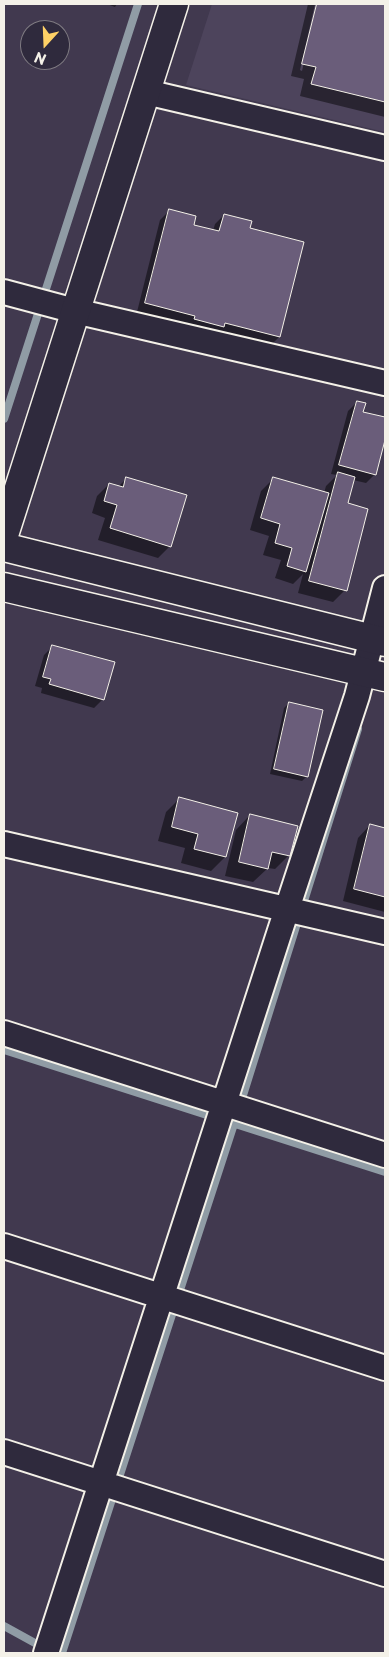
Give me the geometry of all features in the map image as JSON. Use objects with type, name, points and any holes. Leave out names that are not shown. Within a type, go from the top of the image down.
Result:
[{"type":"street","points":[[4,535],[174,4]]},
{"type":"street","points":[[146,92],[385,148]]},
{"type":"street","points":[[4,292],[75,311],[385,383]]},
{"type":"street","points":[[4,547],[379,641]]},
{"type":"street","points":[[4,587],[374,675]]},
{"type":"street","points":[[48,1648],[110,1486],[171,1300],[227,1111],[296,911],[357,696],[374,675],[385,588]]},
{"type":"street","points":[[4,844],[385,932]]},
{"type":"street","points":[[4,1033],[227,1111],[385,1155]]},
{"type":"street","points":[[4,1246],[385,1368]]},
{"type":"street","points":[[4,1452],[385,1574]]},
{"type":"shaded area","points":[[212,4],[385,4],[385,132],[186,85]]},
{"type":"building","points":[[317,4],[385,4],[385,102],[311,84],[316,67],[302,64]]},
{"type":"building","points":[[169,209],[196,216],[194,225],[219,231],[224,214],[252,221],[250,228],[304,242],[280,337],[225,323],[224,327],[194,319],[195,316],[145,303]]},
{"type":"building","points":[[357,401],[366,403],[363,412],[385,417],[385,440],[376,475],[339,465]]},
{"type":"building","points":[[338,472],[355,477],[348,503],[368,509],[347,591],[309,581]]},
{"type":"building","points":[[126,477],[187,495],[171,547],[110,528],[117,505],[104,501],[109,483],[123,487]]},
{"type":"building","points":[[273,477],[329,493],[306,572],[287,566],[292,548],[275,543],[280,524],[261,518]]},
{"type":"building","points":[[52,645],[115,662],[104,700],[49,684],[51,679],[43,677]]},
{"type":"building","points":[[289,702],[323,710],[308,777],[274,769]]},
{"type":"building","points":[[179,797],[238,813],[226,857],[194,849],[198,834],[172,827]]},
{"type":"building","points":[[250,814],[298,826],[290,856],[272,852],[268,869],[239,862]]},
{"type":"building","points":[[370,824],[385,828],[385,897],[354,889]]},
{"type":"waterway","points":[[4,419],[138,4]]},
{"type":"waterway","points":[[62,1653],[234,1124],[358,729]]},
{"type":"waterway","points":[[4,1050],[216,1118]]},
{"type":"waterway","points":[[229,1122],[385,1172]]},
{"type":"waterway","points":[[4,1626],[44,1648]]}]
